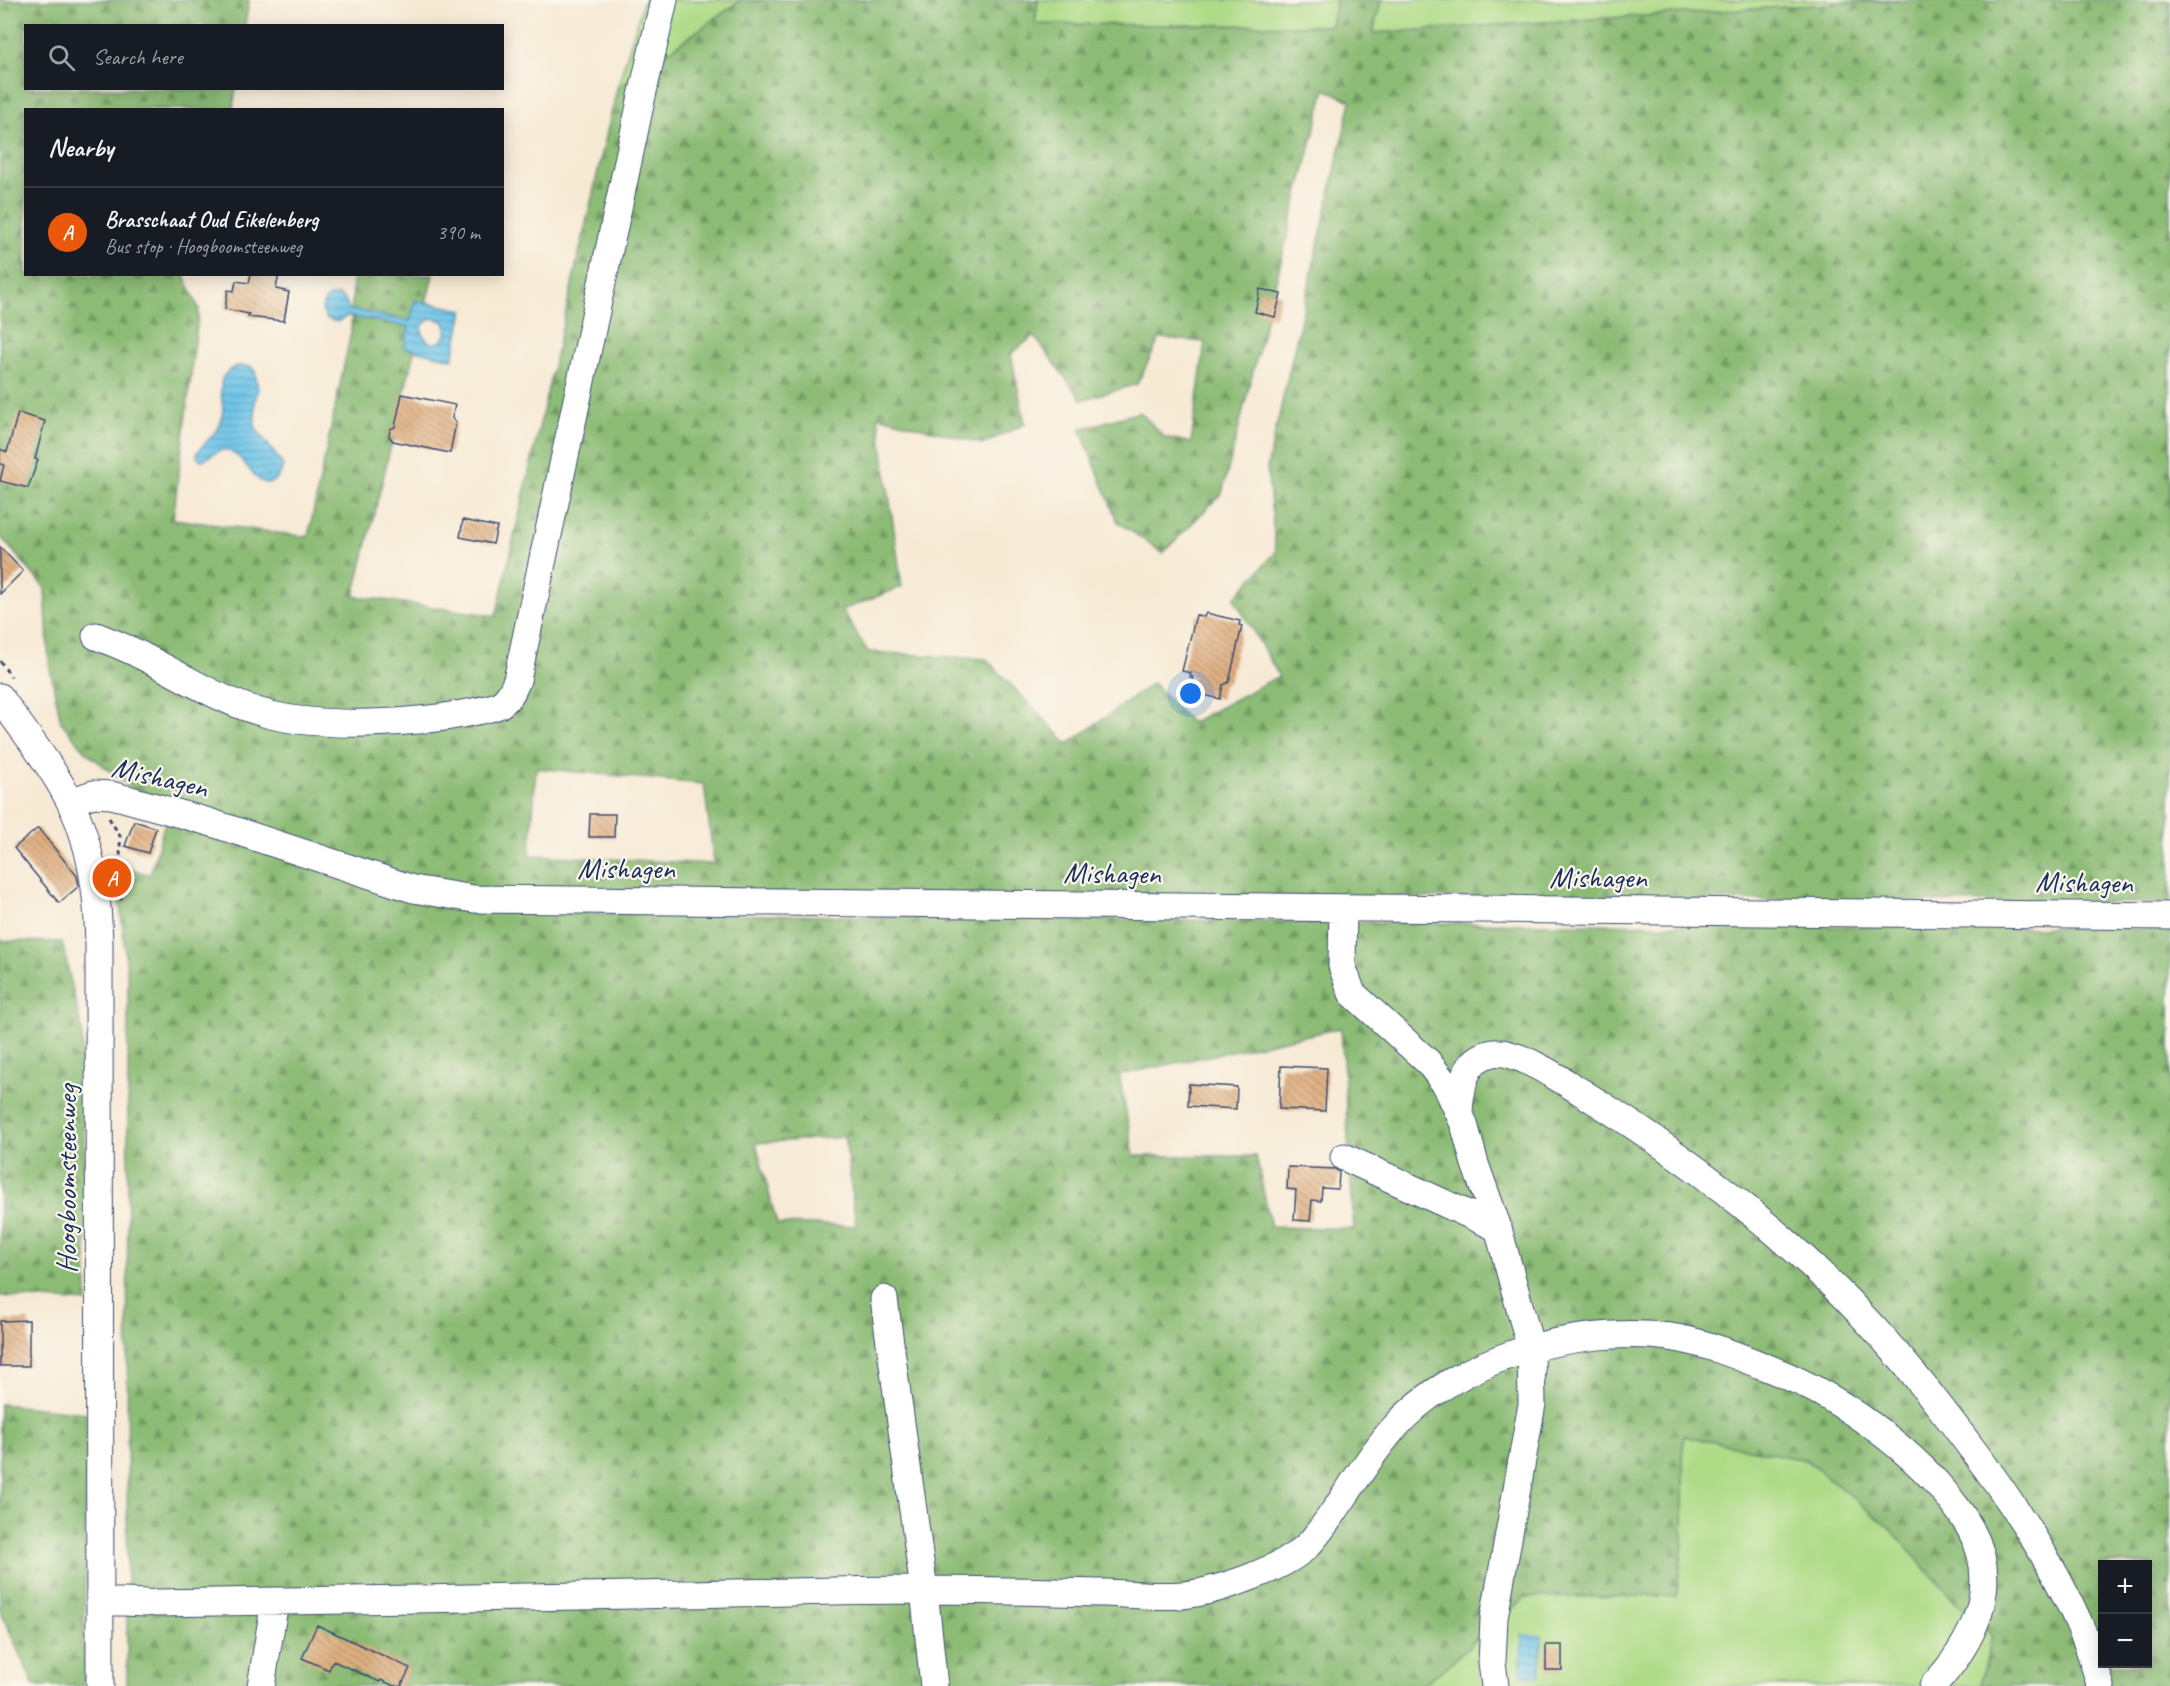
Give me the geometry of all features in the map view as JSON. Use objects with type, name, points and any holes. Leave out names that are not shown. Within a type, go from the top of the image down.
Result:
[{"type":"street","points":[[96,636],[139,654],[192,683],[271,714],[350,723],[446,717],[498,705],[515,704],[512,694],[517,680],[664,0]]},
{"type":"street","name":"Hoogboomsteenweg","points":[[0,697],[58,780],[70,802],[79,820],[96,888],[98,920],[100,1686]]},
{"type":"street","name":"Mishagen","points":[[70,802],[93,794],[111,795],[209,822],[413,889],[474,899],[2170,916]]},
{"type":"street","points":[[1343,908],[1342,966],[1352,993],[1428,1062],[1446,1085],[1459,1111],[1498,1228],[1531,1349],[1532,1404],[1494,1618],[1492,1662],[1495,1686]]},
{"type":"street","points":[[1459,1111],[1461,1085],[1466,1071],[1478,1058],[1494,1053],[1531,1063],[1613,1111],[1668,1148],[1765,1222],[1825,1276],[1874,1327],[1924,1387],[2010,1500],[2049,1564],[2084,1635],[2101,1686]]},
{"type":"street","points":[[1344,1157],[1498,1228]]},
{"type":"street","points":[[884,1299],[924,1590],[934,1686]]},
{"type":"street","points":[[100,1601],[151,1603],[924,1590],[1186,1595],[1254,1578],[1306,1548],[1394,1427],[1432,1395],[1466,1372],[1505,1356],[1531,1349],[1575,1339],[1622,1334],[1674,1337],[1730,1352],[1785,1375],[1847,1409],[1902,1449],[1941,1487],[1969,1526],[1981,1552],[1983,1586],[1980,1611],[1970,1638],[1952,1665],[1933,1686]]},
{"type":"street","points":[[261,1686],[275,1601]]},
{"type":"green space","points":[[0,0],[249,0],[245,24],[24,24],[24,90],[236,90],[233,108],[24,108],[24,276],[184,276],[199,309],[173,519],[308,537],[351,332],[353,276],[433,276],[354,596],[496,616],[617,88],[741,0],[1038,0],[1035,24],[1331,26],[1336,0],[1381,0],[1373,33],[1898,0],[2170,0],[2170,903],[457,891],[136,791],[87,753],[61,722],[49,664],[45,588],[0,536]],"holes":[[[1325,89],[1351,101],[1267,468],[1276,552],[1234,598],[1279,676],[1191,723],[1153,683],[1068,744],[986,659],[868,652],[842,610],[902,587],[878,416],[983,444],[1025,424],[1011,354],[1034,336],[1082,400],[1137,384],[1160,338],[1205,342],[1191,443],[1164,437],[1140,412],[1080,429],[1118,522],[1163,553],[1222,493]],[[536,768],[704,784],[714,864],[530,855]]]},
{"type":"green space","points":[[644,0],[741,0],[617,88]]},
{"type":"green space","points":[[1038,0],[1336,0],[1331,26],[1035,24]]},
{"type":"green space","points":[[1381,0],[1898,0],[1373,33]]},
{"type":"green space","points":[[165,822],[454,911],[1325,922],[2170,929],[2170,1686],[1980,1686],[1992,1636],[1951,1597],[1889,1527],[1806,1460],[1683,1436],[1683,1543],[1676,1596],[1525,1597],[1421,1686],[127,1686],[128,982],[116,864],[150,875]],"holes":[[[1341,1028],[1354,1229],[1271,1227],[1256,1156],[1134,1156],[1119,1075]],[[845,1137],[856,1226],[777,1224],[756,1143]]]},
{"type":"green space","points":[[0,941],[62,942],[82,1031],[87,1302],[0,1296]]},
{"type":"green space","points":[[0,1404],[86,1413],[84,1686],[34,1686],[0,1610]]},
{"type":"green space","points":[[1683,1436],[1806,1460],[1889,1527],[1951,1597],[1992,1636],[1980,1686],[1421,1686],[1525,1597],[1676,1596],[1683,1543]]},
{"type":"water","points":[[339,295],[346,301],[349,309],[410,321],[415,300],[463,310],[453,359],[404,348],[409,327],[347,316],[337,322],[327,319],[322,308],[328,297]],"holes":[[[431,318],[443,321],[446,329],[445,337],[439,342],[430,343],[422,334],[422,326]]]},
{"type":"water","points":[[237,366],[250,366],[255,371],[258,390],[255,401],[255,427],[283,465],[278,478],[274,481],[267,483],[261,481],[240,458],[226,450],[201,460],[197,457],[197,453],[220,424],[223,407],[221,384],[223,377]]},
{"type":"water","points":[[1522,1635],[1542,1636],[1540,1676],[1521,1675]]},
{"type":"building","points":[[251,276],[279,276],[276,289],[289,292],[284,321],[248,317],[249,314],[225,309],[228,290],[234,291],[236,281],[249,283]]},
{"type":"building","points":[[1260,289],[1281,294],[1275,317],[1255,312]]},
{"type":"building","points":[[402,394],[455,405],[452,418],[456,423],[450,453],[393,441],[389,436],[390,429],[395,427]]},
{"type":"building","points":[[18,413],[45,421],[35,459],[38,460],[28,488],[0,481],[4,465],[0,464],[0,449],[7,452]]},
{"type":"building","points":[[463,520],[497,527],[493,544],[460,537]]},
{"type":"building","points":[[0,547],[23,571],[0,594]]},
{"type":"building","points":[[1206,613],[1240,621],[1239,625],[1242,626],[1229,682],[1223,685],[1220,699],[1189,691],[1193,677],[1190,677],[1191,673],[1182,671],[1196,615],[1204,617]]},
{"type":"building","points":[[590,814],[615,814],[614,837],[589,837]]},
{"type":"building","points":[[134,821],[156,828],[148,853],[125,846]]},
{"type":"building","points":[[38,828],[77,876],[79,886],[59,903],[14,848]]},
{"type":"building","points":[[1281,1066],[1327,1068],[1325,1111],[1279,1109]]},
{"type":"building","points":[[1189,1084],[1237,1087],[1236,1109],[1188,1106]]},
{"type":"building","points":[[1288,1167],[1335,1169],[1339,1172],[1338,1189],[1322,1188],[1321,1201],[1312,1200],[1310,1221],[1294,1220],[1296,1190],[1287,1189]]},
{"type":"building","points":[[29,1320],[29,1366],[0,1366],[0,1321]]},
{"type":"building","points":[[317,1625],[410,1668],[401,1686],[394,1686],[381,1680],[380,1682],[333,1661],[329,1670],[302,1658]]},
{"type":"building","points":[[1546,1645],[1562,1645],[1562,1670],[1546,1670]]},
{"type":"place","name":"Brasschaat Oud Eikelenberg","points":[[112,878]]}]
